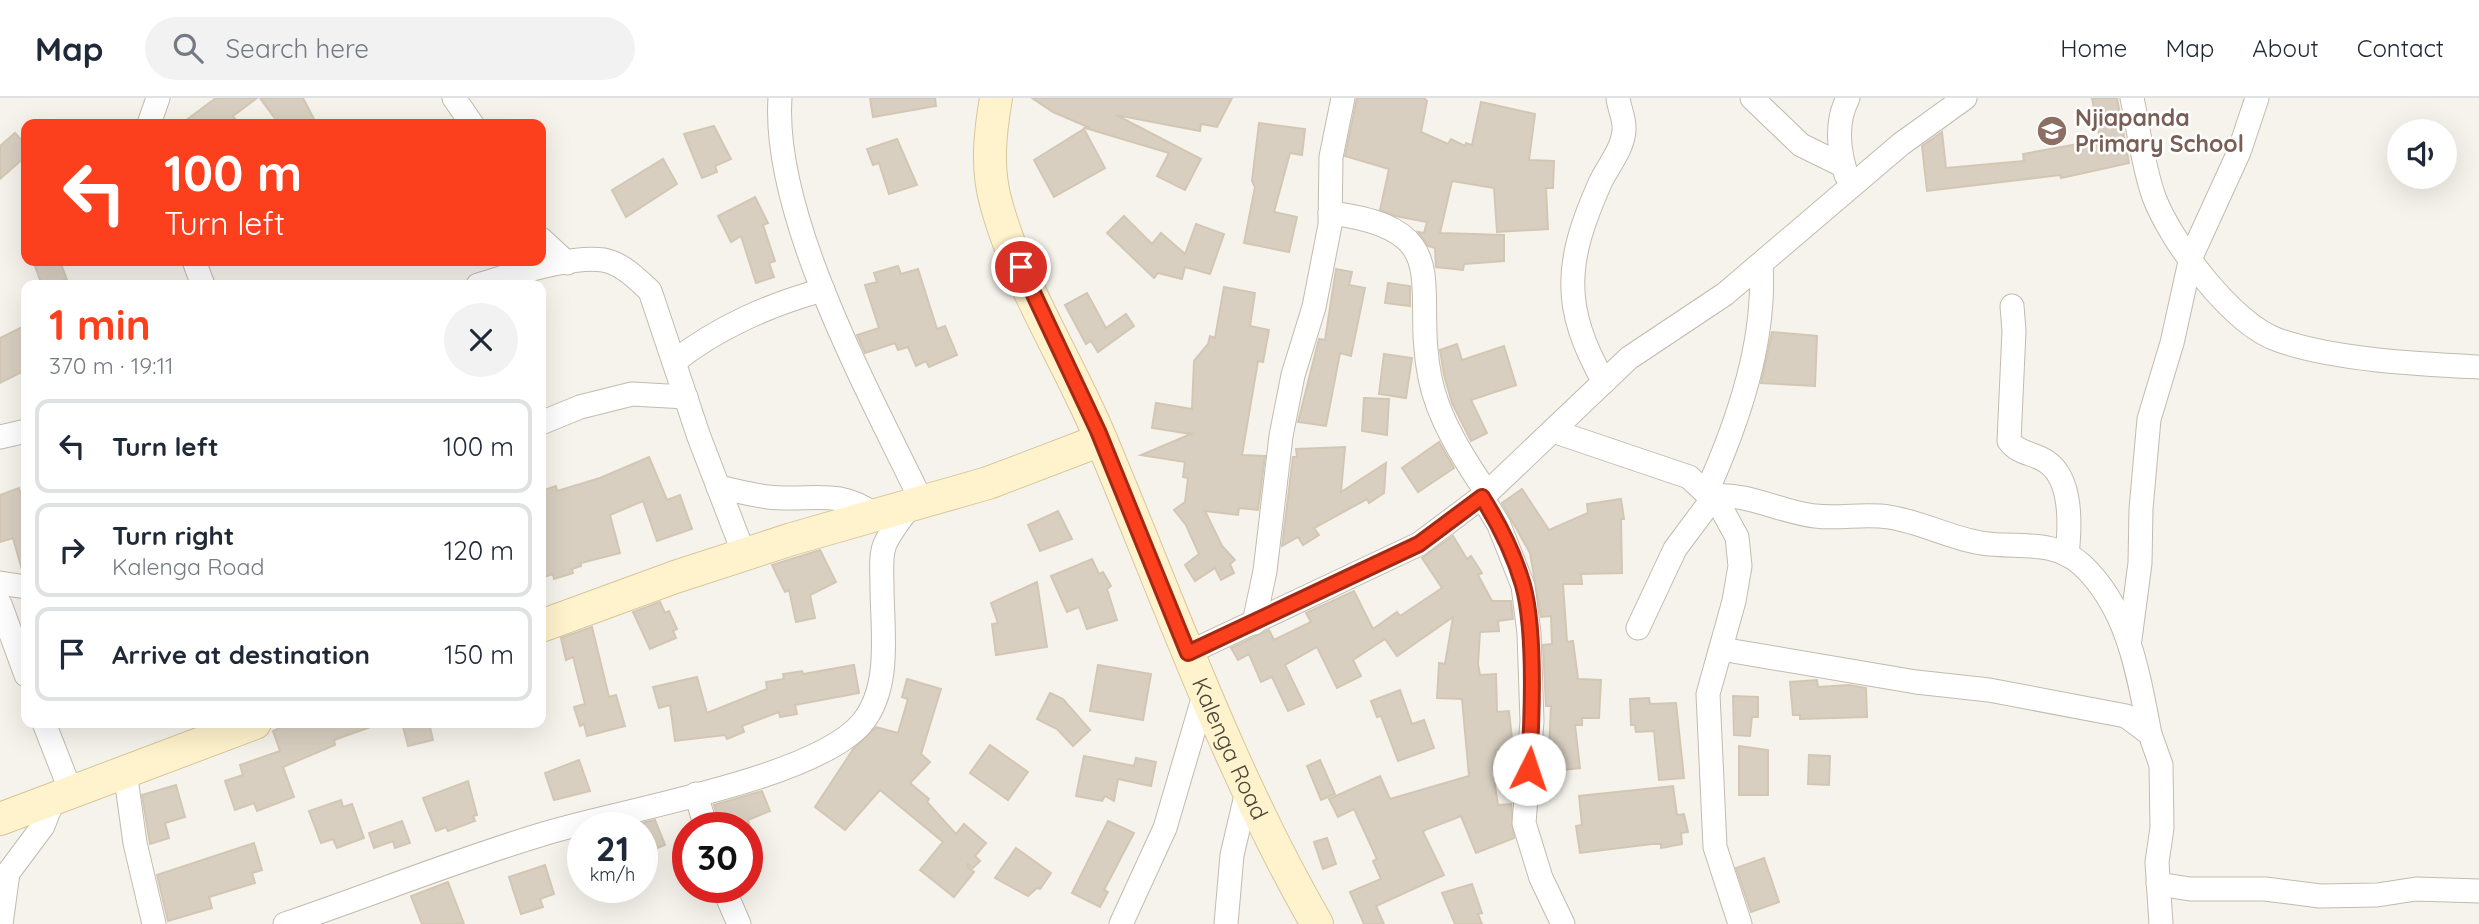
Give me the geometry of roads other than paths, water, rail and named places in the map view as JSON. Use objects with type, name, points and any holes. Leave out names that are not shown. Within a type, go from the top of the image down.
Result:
[{"type":"main road","name":"Kalenga Road","points":[[996,98],[989,158],[995,201],[1008,239],[1101,440],[1247,791],[1317,924]]},
{"type":"main road","points":[[546,624],[744,554],[988,483],[1101,440]]},
{"type":"main road","points":[[0,819],[125,771],[222,728]]},
{"type":"street","points":[[151,119],[158,98]]},
{"type":"street","points":[[454,98],[468,119]]},
{"type":"street","points":[[285,924],[541,834],[744,782],[809,758],[843,739],[861,725],[875,704],[881,676],[884,630],[881,563],[885,544],[917,503],[823,290],[794,204],[784,160],[780,98]]},
{"type":"street","points":[[1254,623],[1265,571],[1281,436],[1293,375],[1314,307],[1330,213],[1331,158],[1343,98]]},
{"type":"street","points":[[1604,382],[1587,352],[1570,288],[1573,265],[1590,209],[1623,139],[1625,125],[1618,98]]},
{"type":"street","points":[[1752,98],[1801,145],[1843,166]]},
{"type":"street","points":[[1848,98],[1839,125],[1843,166],[1849,189]]},
{"type":"street","points":[[1188,653],[1419,544],[1484,495],[1629,358],[1726,294],[1901,144],[1965,98]]},
{"type":"street","points":[[2132,98],[2154,197],[2175,239],[2225,304],[2249,325],[2276,340],[2333,352],[2479,367]]},
{"type":"street","points":[[2129,642],[2140,563],[2141,509],[2148,427],[2191,257],[2239,152],[2257,98]]},
{"type":"street","points":[[1330,213],[1377,220],[1396,230],[1414,251],[1426,282],[1425,354],[1430,382],[1462,456],[1499,525],[1523,586],[1529,633],[1532,720],[1524,823],[1541,878],[1563,924]]},
{"type":"street","points":[[546,244],[567,263]]},
{"type":"street","points":[[498,280],[590,259],[610,261],[634,275],[650,291],[744,554]]},
{"type":"street","points":[[1638,628],[1675,549],[1711,495],[1748,376],[1763,294],[1761,264]]},
{"type":"street","points":[[674,362],[714,333],[802,296],[823,290]]},
{"type":"street","points":[[2012,306],[2013,384],[2009,440],[2024,453],[2047,462],[2059,475],[2068,506],[2067,555]]},
{"type":"street","points":[[546,421],[580,407],[632,394],[686,397]]},
{"type":"street","points":[[1553,431],[1689,477],[1711,495],[1737,537],[1740,566],[1708,694],[1715,847],[1740,924]]},
{"type":"street","points":[[0,437],[21,432]]},
{"type":"street","points":[[718,487],[768,497],[839,497],[863,506],[875,515]]},
{"type":"street","points":[[1711,495],[1817,516],[1890,517],[1928,525],[1977,542],[2050,547],[2081,565],[2108,597],[2124,624],[2150,734],[2161,765],[2163,792],[2158,884],[2161,924]]},
{"type":"street","points":[[0,583],[21,586]]},
{"type":"street","points":[[0,604],[5,635],[21,666]]},
{"type":"street","points":[[1721,649],[2095,709],[2126,716],[2150,734]]},
{"type":"street","points":[[1121,924],[1165,828],[1205,692]]},
{"type":"street","points":[[1,924],[8,873],[62,795],[45,728]]},
{"type":"street","points":[[125,771],[135,843],[154,924]]},
{"type":"street","points":[[1226,924],[1232,855],[1247,791]]},
{"type":"street","points":[[696,794],[701,812]]},
{"type":"street","points":[[2158,884],[2190,889],[2265,889],[2320,896],[2377,895],[2416,888],[2479,891]]},
{"type":"street","points":[[730,903],[739,924]]},
{"type":"place","name":"Njiapanda Primary School","points":[[2052,131]]}]
